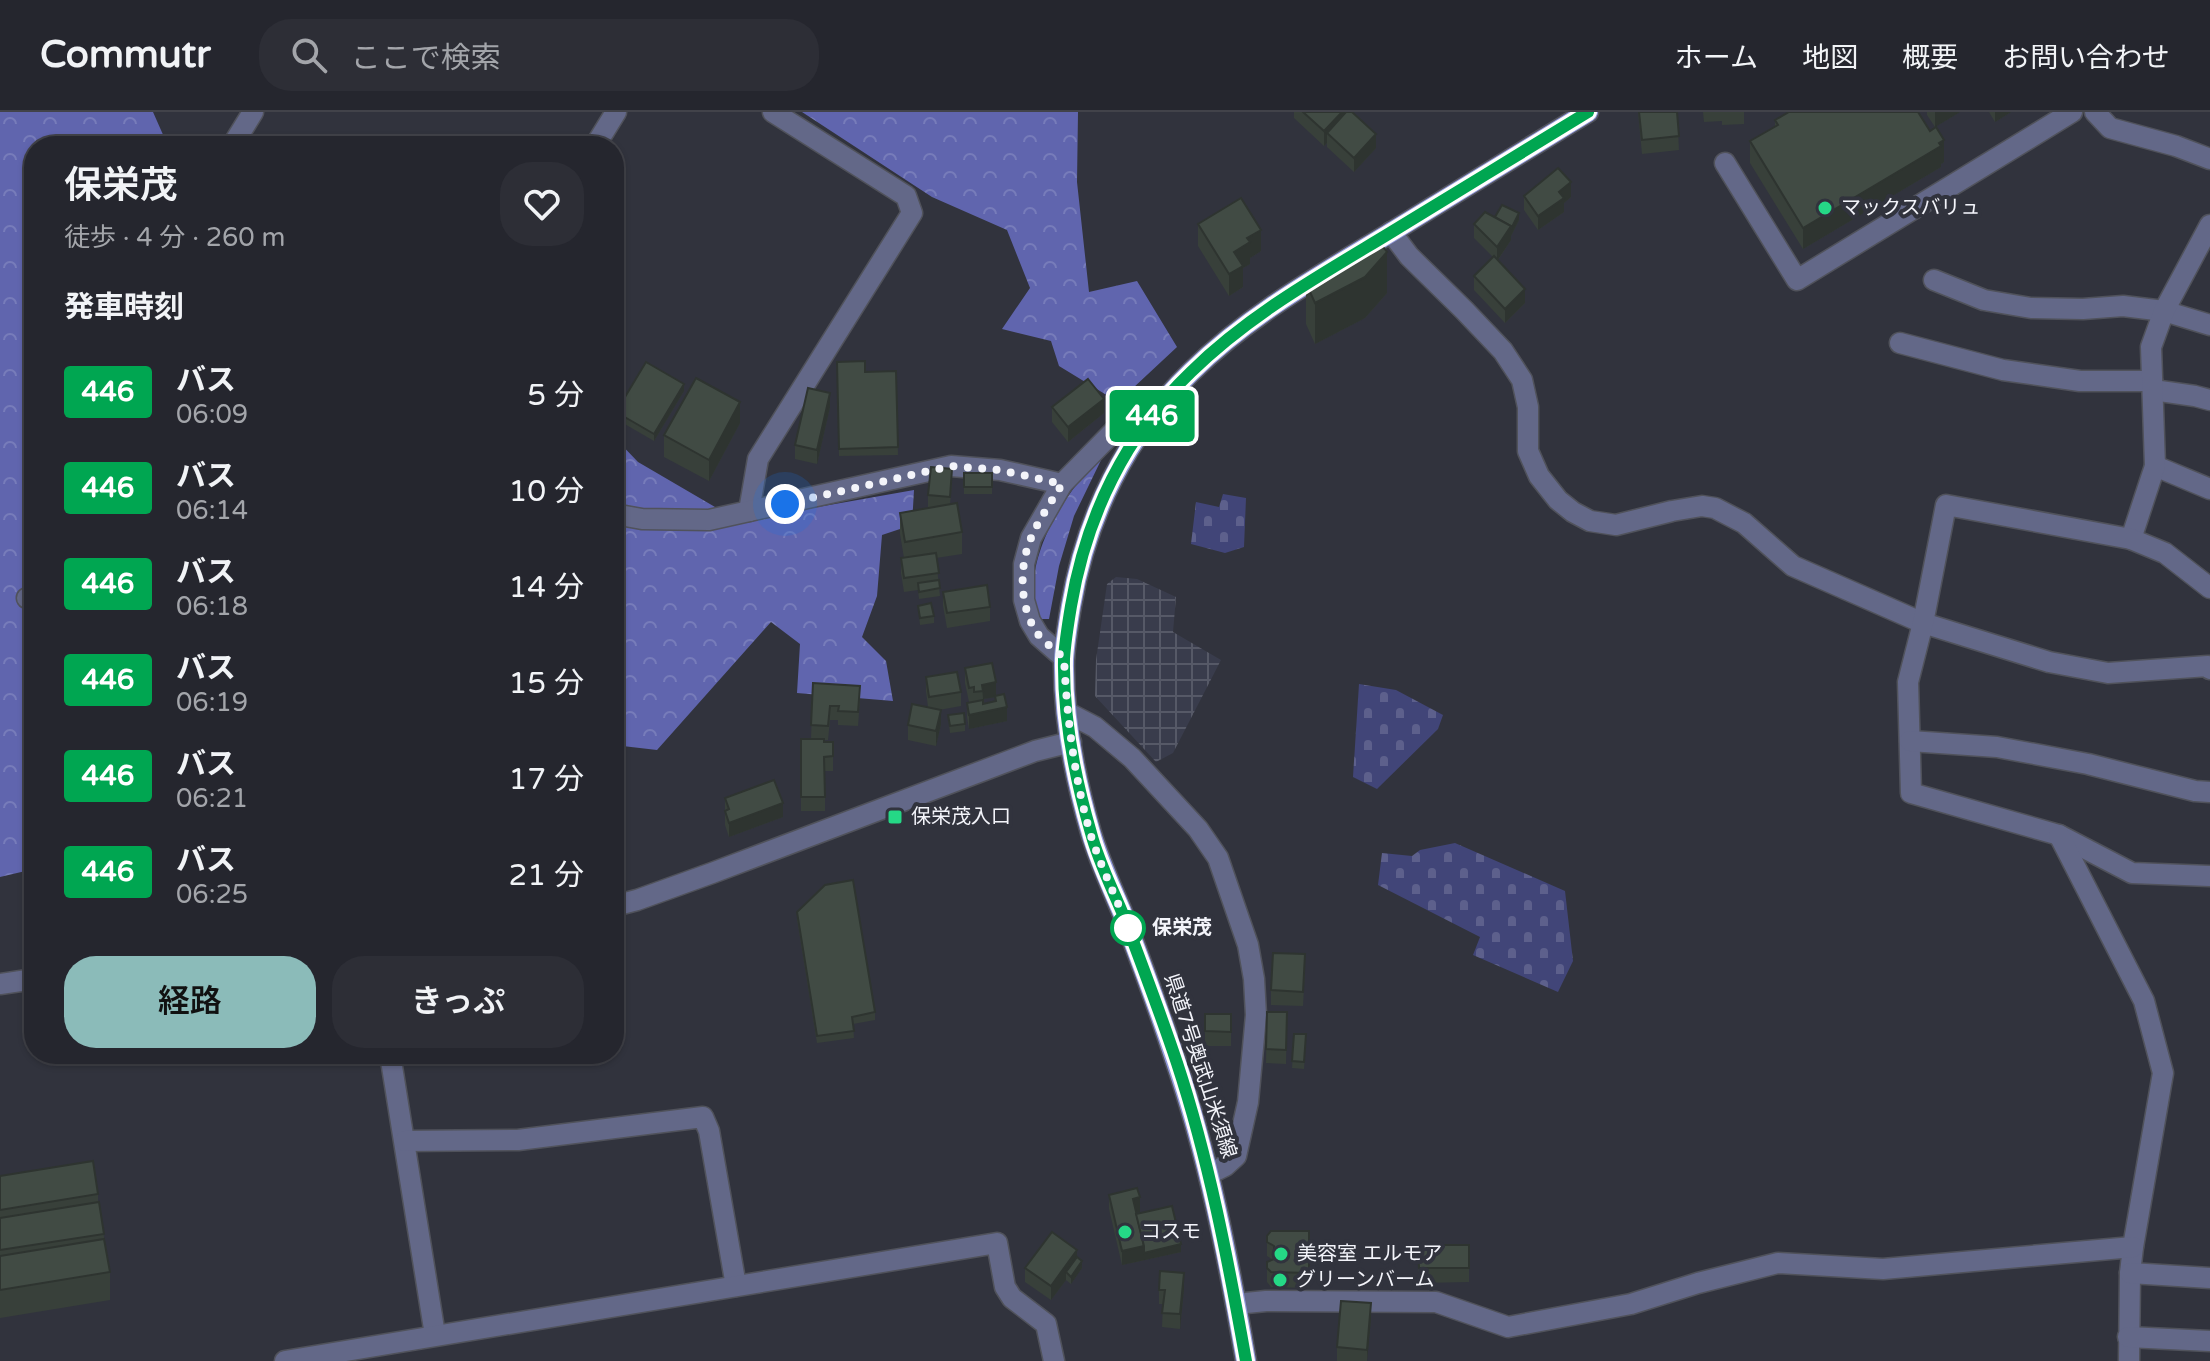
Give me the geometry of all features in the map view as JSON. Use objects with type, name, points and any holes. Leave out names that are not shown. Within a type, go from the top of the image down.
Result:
[{"type":"main road","name":"県道7号奥武山米須線","points":[[1246,1361],[1196,1123],[1146,973],[1092,838],[1079,788],[1071,742],[1064,658],[1075,584],[1099,504],[1140,430],[1190,373],[1278,301],[1575,116]]},
{"type":"street","points":[[238,136],[253,112]]},
{"type":"street","points":[[601,136],[616,112]]},
{"type":"street","points":[[749,511],[758,459],[912,213],[906,196],[773,112]]},
{"type":"street","points":[[1725,163],[1797,280],[2072,112]]},
{"type":"street","points":[[2095,112],[2110,128],[2210,159]]},
{"type":"street","points":[[2131,539],[2155,466],[2151,347],[2164,311],[2210,225]]},
{"type":"street","points":[[1391,232],[1409,256],[1503,351],[1522,380],[1528,407],[1528,451],[1539,476],[1558,500],[1573,512],[1590,521],[1616,525],[1672,511],[1702,506],[1715,508],[1744,523],[1793,566],[1923,623],[2049,662],[2108,673],[2208,666],[2210,669]]},
{"type":"street","points":[[1934,280],[1984,300],[2031,308],[2123,306],[2164,311],[2210,325]]},
{"type":"street","points":[[1900,343],[2003,370],[2080,381],[2152,386],[2210,400]]},
{"type":"street","points":[[1064,658],[1039,636],[1030,621],[1024,600],[1024,564],[1031,538],[1062,484],[1116,429],[1162,404]]},
{"type":"street","points":[[624,516],[709,520],[951,466],[1000,470],[1062,484]]},
{"type":"street","points":[[2155,466],[2210,489]]},
{"type":"street","points":[[2210,588],[2165,553],[2131,539],[1946,505],[1908,682],[1911,793],[2059,835],[2132,873],[2210,876]]},
{"type":"street","points":[[1068,713],[1095,727],[1132,758],[1198,829],[1218,858],[1248,945],[1256,1015],[1248,1102],[1236,1156],[1209,1174]]},
{"type":"street","points":[[1910,741],[1997,747],[2210,792]]},
{"type":"street","points":[[624,903],[1035,751],[1071,742]]},
{"type":"street","points":[[2059,835],[2144,1001],[2163,1073],[2133,1247],[2129,1361]]},
{"type":"street","points":[[0,984],[24,980]]},
{"type":"street","points":[[392,1064],[435,1335]]},
{"type":"street","points":[[405,1141],[518,1140],[703,1117],[709,1131],[736,1286]]},
{"type":"street","points":[[285,1361],[997,1243],[1005,1287],[1012,1298],[1046,1324],[1054,1361]]},
{"type":"street","points":[[1236,1304],[1266,1301],[1436,1302],[1508,1327],[1631,1304],[1778,1263],[1883,1269],[2133,1247]]},
{"type":"street","points":[[2130,1273],[2210,1278]]},
{"type":"street","points":[[2128,1337],[2210,1341]]},
{"type":"shaded area","points":[[1116,577],[1137,579],[1176,597],[1173,632],[1221,660],[1173,753],[1156,762],[1095,696],[1096,660],[1107,584]]},
{"type":"green space","points":[[0,112],[153,112],[164,136],[24,136],[24,871],[0,877]]},
{"type":"green space","points":[[802,112],[1078,112],[1077,182],[1089,292],[1137,281],[1177,347],[1118,402],[1059,366],[1051,341],[1002,329],[1030,288],[1007,230],[932,197]]},
{"type":"green space","points":[[624,447],[638,462],[739,521],[914,490],[912,525],[882,535],[877,596],[862,637],[886,661],[893,701],[797,693],[800,644],[771,622],[657,750],[624,746]]},
{"type":"green space","points":[[1103,456],[1074,516],[1059,566],[1049,619],[1039,619],[1034,598],[1034,576],[1048,530],[1074,488]]},
{"type":"green space","points":[[1223,494],[1246,498],[1244,547],[1225,553],[1191,544],[1196,502],[1219,507]]},
{"type":"green space","points":[[1359,684],[1396,690],[1443,715],[1438,729],[1377,789],[1353,777]]},
{"type":"green space","points":[[1455,843],[1565,891],[1573,961],[1558,992],[1473,955],[1480,937],[1378,885],[1382,853],[1412,856],[1420,850]]},
{"type":"building","points":[[1303,112],[1342,112],[1324,131]]},
{"type":"building","points":[[1346,112],[1352,112],[1376,134],[1354,158],[1327,133]]},
{"type":"building","points":[[1639,112],[1677,112],[1679,136],[1642,140]]},
{"type":"building","name":"マックスバリュ","points":[[1789,112],[1918,112],[1930,131],[1936,127],[1944,140],[1939,143],[1941,146],[1803,228],[1750,141],[1778,125],[1775,120]]},
{"type":"building","points":[[1558,168],[1571,182],[1559,192],[1564,198],[1538,216],[1524,196]]},
{"type":"building","points":[[1241,198],[1261,230],[1247,238],[1250,242],[1234,252],[1243,266],[1229,274],[1198,224]]},
{"type":"building","points":[[1502,205],[1519,213],[1511,229],[1495,217]]},
{"type":"building","points":[[1485,212],[1511,226],[1497,247],[1474,224]]},
{"type":"building","points":[[1380,243],[1387,252],[1365,277],[1315,303],[1306,283],[1364,248]]},
{"type":"building","points":[[1494,256],[1525,289],[1505,309],[1474,276]]},
{"type":"building","points":[[865,361],[865,372],[896,371],[898,447],[839,449],[837,362]]},
{"type":"building","points":[[646,362],[684,384],[654,434],[624,417],[624,399]]},
{"type":"building","points":[[696,378],[740,402],[709,460],[664,435]]},
{"type":"building","points":[[1088,379],[1104,399],[1068,427],[1052,407]]},
{"type":"building","points":[[808,388],[830,393],[817,450],[795,445]]},
{"type":"building","points":[[931,467],[952,469],[950,497],[928,495]]},
{"type":"building","points":[[964,473],[992,473],[992,487],[964,487]]},
{"type":"building","points":[[957,503],[962,532],[905,542],[900,513]]},
{"type":"building","points":[[936,553],[939,573],[904,578],[901,558]]},
{"type":"building","points":[[939,580],[940,588],[919,592],[918,583]]},
{"type":"building","points":[[987,585],[990,607],[947,613],[943,592]]},
{"type":"building","points":[[931,603],[934,616],[920,618],[918,606]]},
{"type":"building","points":[[992,663],[996,682],[982,685],[983,691],[974,692],[974,687],[969,688],[965,668]]},
{"type":"building","points":[[957,672],[961,692],[929,697],[926,677]]},
{"type":"building","points":[[813,683],[860,686],[858,712],[838,711],[839,706],[830,706],[828,726],[811,725]]},
{"type":"building","points":[[1004,694],[1007,707],[969,715],[967,703],[996,701],[995,696]]},
{"type":"building","points":[[912,704],[941,710],[936,731],[908,725]]},
{"type":"building","points":[[964,713],[965,724],[950,726],[948,715]]},
{"type":"building","points":[[801,739],[833,742],[833,756],[824,757],[825,797],[801,797]]},
{"type":"building","points":[[774,780],[783,803],[729,823],[725,798]]},
{"type":"building","points":[[853,880],[875,1012],[852,1017],[854,1031],[817,1036],[797,912],[825,885]]},
{"type":"building","points":[[1273,953],[1305,954],[1303,992],[1271,990]]},
{"type":"building","points":[[1267,1012],[1287,1012],[1286,1050],[1266,1049]]},
{"type":"building","points":[[1205,1014],[1231,1014],[1231,1032],[1205,1031]]},
{"type":"building","points":[[1294,1034],[1306,1034],[1304,1062],[1292,1061]]},
{"type":"building","points":[[93,1161],[98,1194],[0,1210],[0,1176]]},
{"type":"building","points":[[1137,1188],[1140,1197],[1133,1199],[1144,1246],[1122,1251],[1109,1195]]},
{"type":"building","points":[[99,1202],[104,1234],[0,1250],[0,1218]]},
{"type":"building","points":[[1172,1206],[1181,1244],[1144,1253],[1136,1214]]},
{"type":"building","points":[[1271,1231],[1309,1231],[1309,1273],[1271,1272],[1267,1268],[1267,1262],[1274,1259],[1274,1246],[1267,1242]]},
{"type":"building","points":[[1052,1232],[1077,1250],[1051,1286],[1025,1268]]},
{"type":"building","points":[[104,1239],[110,1272],[0,1290],[0,1256]]},
{"type":"building","points":[[1418,1245],[1469,1245],[1469,1268],[1419,1268]]},
{"type":"building","points":[[1077,1257],[1082,1261],[1071,1277],[1066,1272]]},
{"type":"building","points":[[1160,1271],[1184,1273],[1180,1314],[1162,1313],[1165,1290],[1159,1290]]},
{"type":"building","points":[[1341,1301],[1371,1303],[1367,1350],[1337,1347]]},
{"type":"bus line","name":"446","points":[[1246,1361],[1218,1209],[1196,1123],[1146,973],[1092,838],[1075,773],[1064,658],[1075,584],[1089,532],[1099,504],[1140,430],[1190,373],[1223,344],[1278,301],[1588,112]]},
{"type":"place","name":"マックスバリュ","points":[[1825,208]]},
{"type":"place","name":"保栄茂入口","points":[[895,817]]},
{"type":"place","name":"保栄茂","points":[[1128,928]]},
{"type":"place","name":"コスモ","points":[[1125,1232]]},
{"type":"place","name":"美容室 エルモア","points":[[1281,1254]]},
{"type":"place","name":"グリーンバーム","points":[[1280,1280]]},
{"type":"route","points":[[785,504],[951,466],[1000,470],[1062,484],[1031,538],[1024,564],[1024,600],[1030,621],[1039,636],[1064,658],[1075,773],[1092,838],[1128,928]]}]
